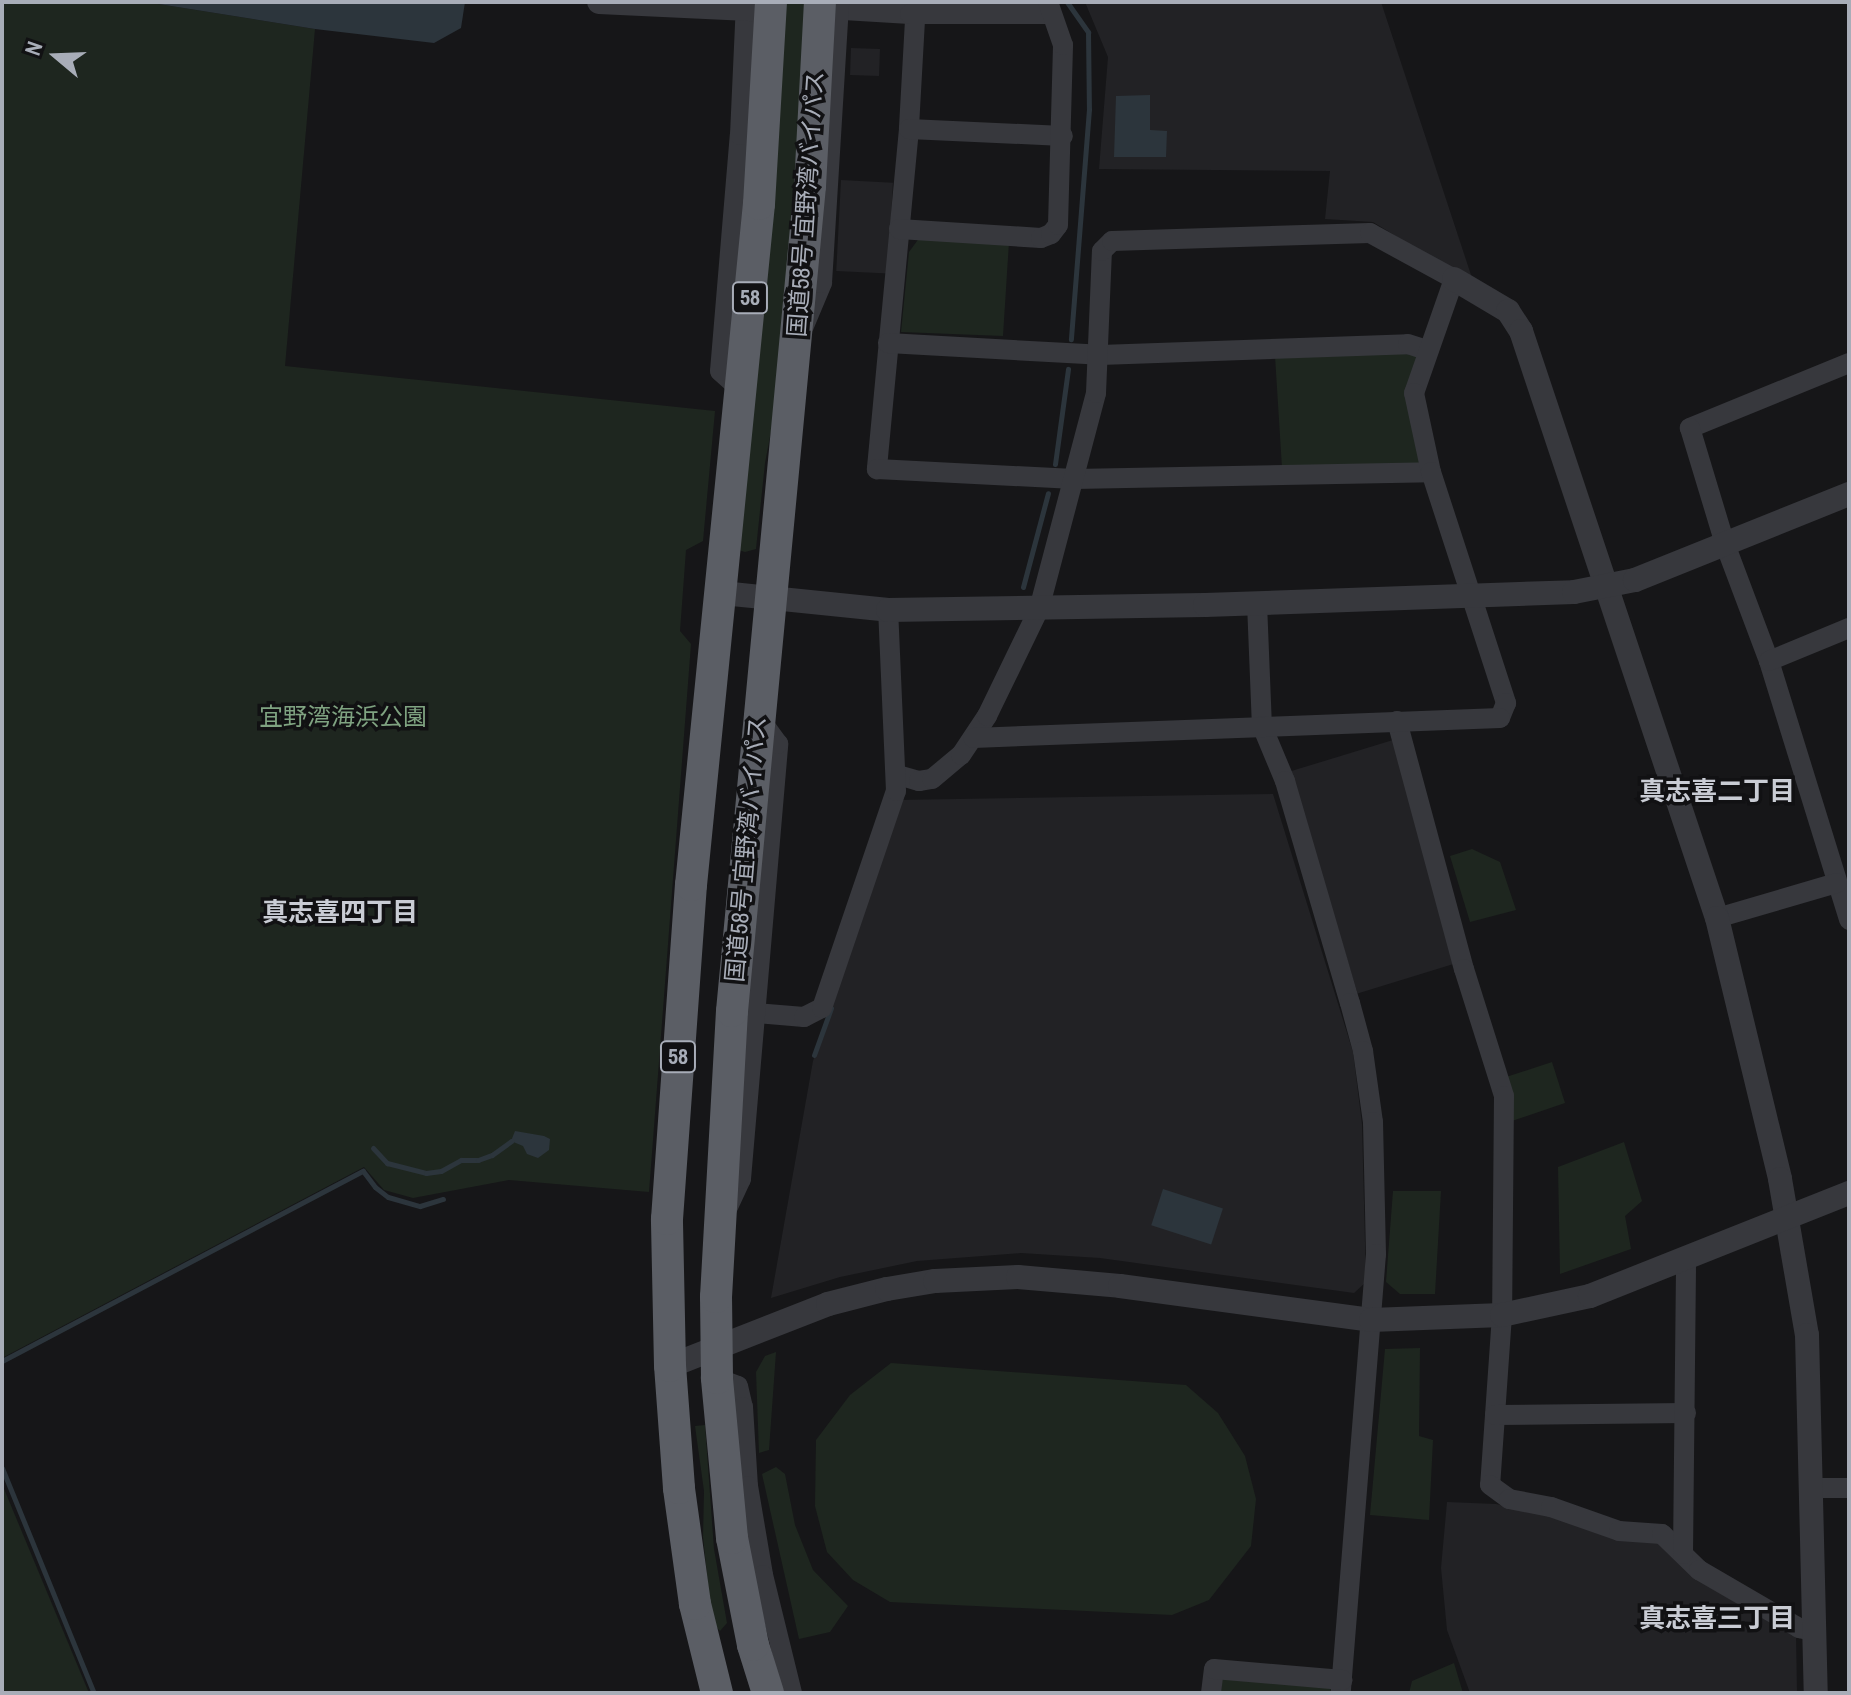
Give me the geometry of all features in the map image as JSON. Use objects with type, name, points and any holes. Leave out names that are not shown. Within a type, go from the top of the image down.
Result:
[{"type":"highway","name":"国道58号 宜野湾バイパス","points":[[717,1693],[704,1647],[686,1544],[670,1366],[667,1219],[676,1078],[759,204],[758,6]]},
{"type":"highway","name":"国道58号 宜野湾バイパス","points":[[768,1693],[753,1645],[732,1538],[716,1363],[719,1225],[732,1011],[758,716],[830,6]]},
{"type":"street","points":[[599,2],[758,6]]},
{"type":"street","points":[[830,6],[1049,8],[1063,45],[1063,136],[1058,225],[1051,234],[1041,238],[899,229]]},
{"type":"street","points":[[916,8],[909,129],[877,469],[1074,479],[1431,472]]},
{"type":"street","points":[[909,129],[1063,136]]},
{"type":"street","points":[[898,775],[919,781],[932,779],[961,755],[973,738],[1039,609],[1096,393],[1102,251],[1112,241],[1370,233],[1508,311],[1521,331],[1717,918],[1786,1217],[1807,1335],[1816,1693]]},
{"type":"street","points":[[973,738],[1500,718],[1506,703],[1431,472],[1414,393],[1426,350],[1454,279]]},
{"type":"street","points":[[888,343],[1100,355],[1408,344],[1426,350]]},
{"type":"street","points":[[1849,363],[1690,428],[1725,544],[1769,661],[1849,920]]},
{"type":"street","points":[[722,593],[888,610],[1039,609],[1472,595],[1604,587],[1635,580],[1849,494]]},
{"type":"street","points":[[1211,1693],[1214,1669],[1342,1686],[1376,1254],[1373,1122],[1363,1051],[1285,781],[1262,726],[1257,603]]},
{"type":"street","points":[[755,1013],[804,1017],[822,1008],[896,791],[898,775],[888,610]]},
{"type":"street","points":[[1769,661],[1849,628]]},
{"type":"street","points":[[719,1225],[741,1179],[778,744],[758,716]]},
{"type":"street","points":[[1397,721],[1464,969],[1504,1096],[1502,1315],[1490,1485],[1509,1499],[1551,1507],[1619,1531],[1662,1534],[1699,1570],[1799,1628],[1813,1631]]},
{"type":"street","points":[[1717,918],[1837,883]]},
{"type":"street","points":[[670,1366],[716,1363],[828,1304],[935,1281],[1018,1277],[1120,1286],[1371,1320],[1502,1315],[1590,1296],[1849,1193]]},
{"type":"street","points":[[1683,1554],[1686,1258]]},
{"type":"street","points":[[716,1363],[738,1386],[743,1407],[748,1486],[761,1561],[792,1693]]},
{"type":"street","points":[[1495,1415],[1686,1413]]},
{"type":"street","points":[[1813,1488],[1849,1488]]},
{"type":"shaded area","points":[[146,2],[465,2],[461,28],[434,43],[315,29]]},
{"type":"shaded area","points":[[1085,2],[1381,2],[1474,284],[1373,222],[1325,219],[1330,171],[1099,169],[1108,57]]},
{"type":"shaded area","points":[[851,48],[880,49],[879,76],[850,75]]},
{"type":"shaded area","points":[[1150,95],[1150,130],[1167,131],[1166,157],[1114,157],[1116,96]]},
{"type":"shaded area","points":[[841,180],[893,183],[888,274],[836,271]]},
{"type":"shaded area","points":[[1393,740],[1461,962],[1358,993],[1290,772]]},
{"type":"shaded area","points":[[1273,794],[1353,1052],[1362,1124],[1366,1282],[1354,1293],[1100,1258],[1021,1253],[917,1261],[840,1277],[771,1298],[813,1061],[897,800]]},
{"type":"shaded area","points":[[515,1131],[550,1139],[549,1150],[538,1158],[527,1154],[523,1146],[511,1141]]},
{"type":"shaded area","points":[[1163,1189],[1223,1208],[1211,1245],[1151,1225]]},
{"type":"shaded area","points":[[1447,1502],[1496,1504],[1658,1540],[1796,1635],[1797,1693],[1470,1693],[1447,1630],[1441,1568]]},
{"type":"green space","name":"宜野湾海浜公園","points":[[2,2],[146,2],[315,29],[285,366],[715,411],[703,541],[686,550],[680,631],[691,644],[649,1192],[509,1180],[413,1198],[384,1190],[364,1167],[2,1358]]},
{"type":"green space","points":[[785,2],[807,2],[803,88],[779,389],[765,463],[756,549],[745,552],[738,550]]},
{"type":"green space","points":[[920,237],[1009,242],[1003,336],[901,332],[909,252]]},
{"type":"green space","points":[[1413,351],[1420,363],[1426,454],[1418,464],[1282,468],[1275,356]]},
{"type":"green space","points":[[1472,849],[1500,862],[1516,910],[1470,922],[1450,856]]},
{"type":"green space","points":[[1552,1062],[1565,1103],[1512,1121],[1506,1077]]},
{"type":"green space","points":[[1624,1142],[1642,1201],[1625,1216],[1631,1249],[1560,1274],[1558,1167]]},
{"type":"green space","points":[[1393,1191],[1441,1191],[1435,1294],[1400,1294],[1386,1282]]},
{"type":"green space","points":[[1420,1348],[1419,1436],[1433,1440],[1429,1520],[1370,1515],[1385,1349]]},
{"type":"green space","points":[[776,1352],[769,1450],[759,1453],[756,1372],[765,1356]]},
{"type":"green space","points":[[891,1363],[1186,1385],[1218,1413],[1245,1456],[1256,1499],[1251,1546],[1209,1600],[1172,1615],[890,1602],[853,1580],[827,1552],[815,1506],[816,1440],[850,1395]]},
{"type":"green space","points":[[705,1425],[714,1549],[727,1623],[720,1631],[712,1622],[703,1537],[704,1491],[695,1426]]},
{"type":"green space","points":[[776,1467],[785,1474],[795,1525],[813,1570],[848,1606],[830,1632],[799,1639],[762,1474]]},
{"type":"green space","points":[[2,1484],[89,1693],[2,1693]]},
{"type":"green space","points":[[1454,1663],[1463,1693],[1409,1693],[1412,1681]]},
{"type":"green space","points":[[1222,1679],[1331,1688],[1330,1693],[1221,1693]]},
{"type":"waterway","points":[[1067,2],[1088,32],[1089,109],[1071,339]]},
{"type":"waterway","points":[[1055,464],[1068,369]]},
{"type":"waterway","points":[[1023,587],[1048,493]]},
{"type":"waterway","points":[[814,1055],[831,1008]]},
{"type":"waterway","points":[[373,1148],[387,1163],[426,1173],[441,1171],[461,1160],[478,1160],[492,1155],[511,1141]]},
{"type":"waterway","points":[[2,1361],[363,1171],[375,1187],[388,1197],[420,1206],[443,1199]]},
{"type":"waterway","points":[[2,1468],[94,1693]]},
{"type":"district","name":"真志喜二丁目","points":[[1717,791]]},
{"type":"district","name":"真志喜四丁目","points":[[340,912]]},
{"type":"district","name":"真志喜三丁目","points":[[1717,1618]]}]
